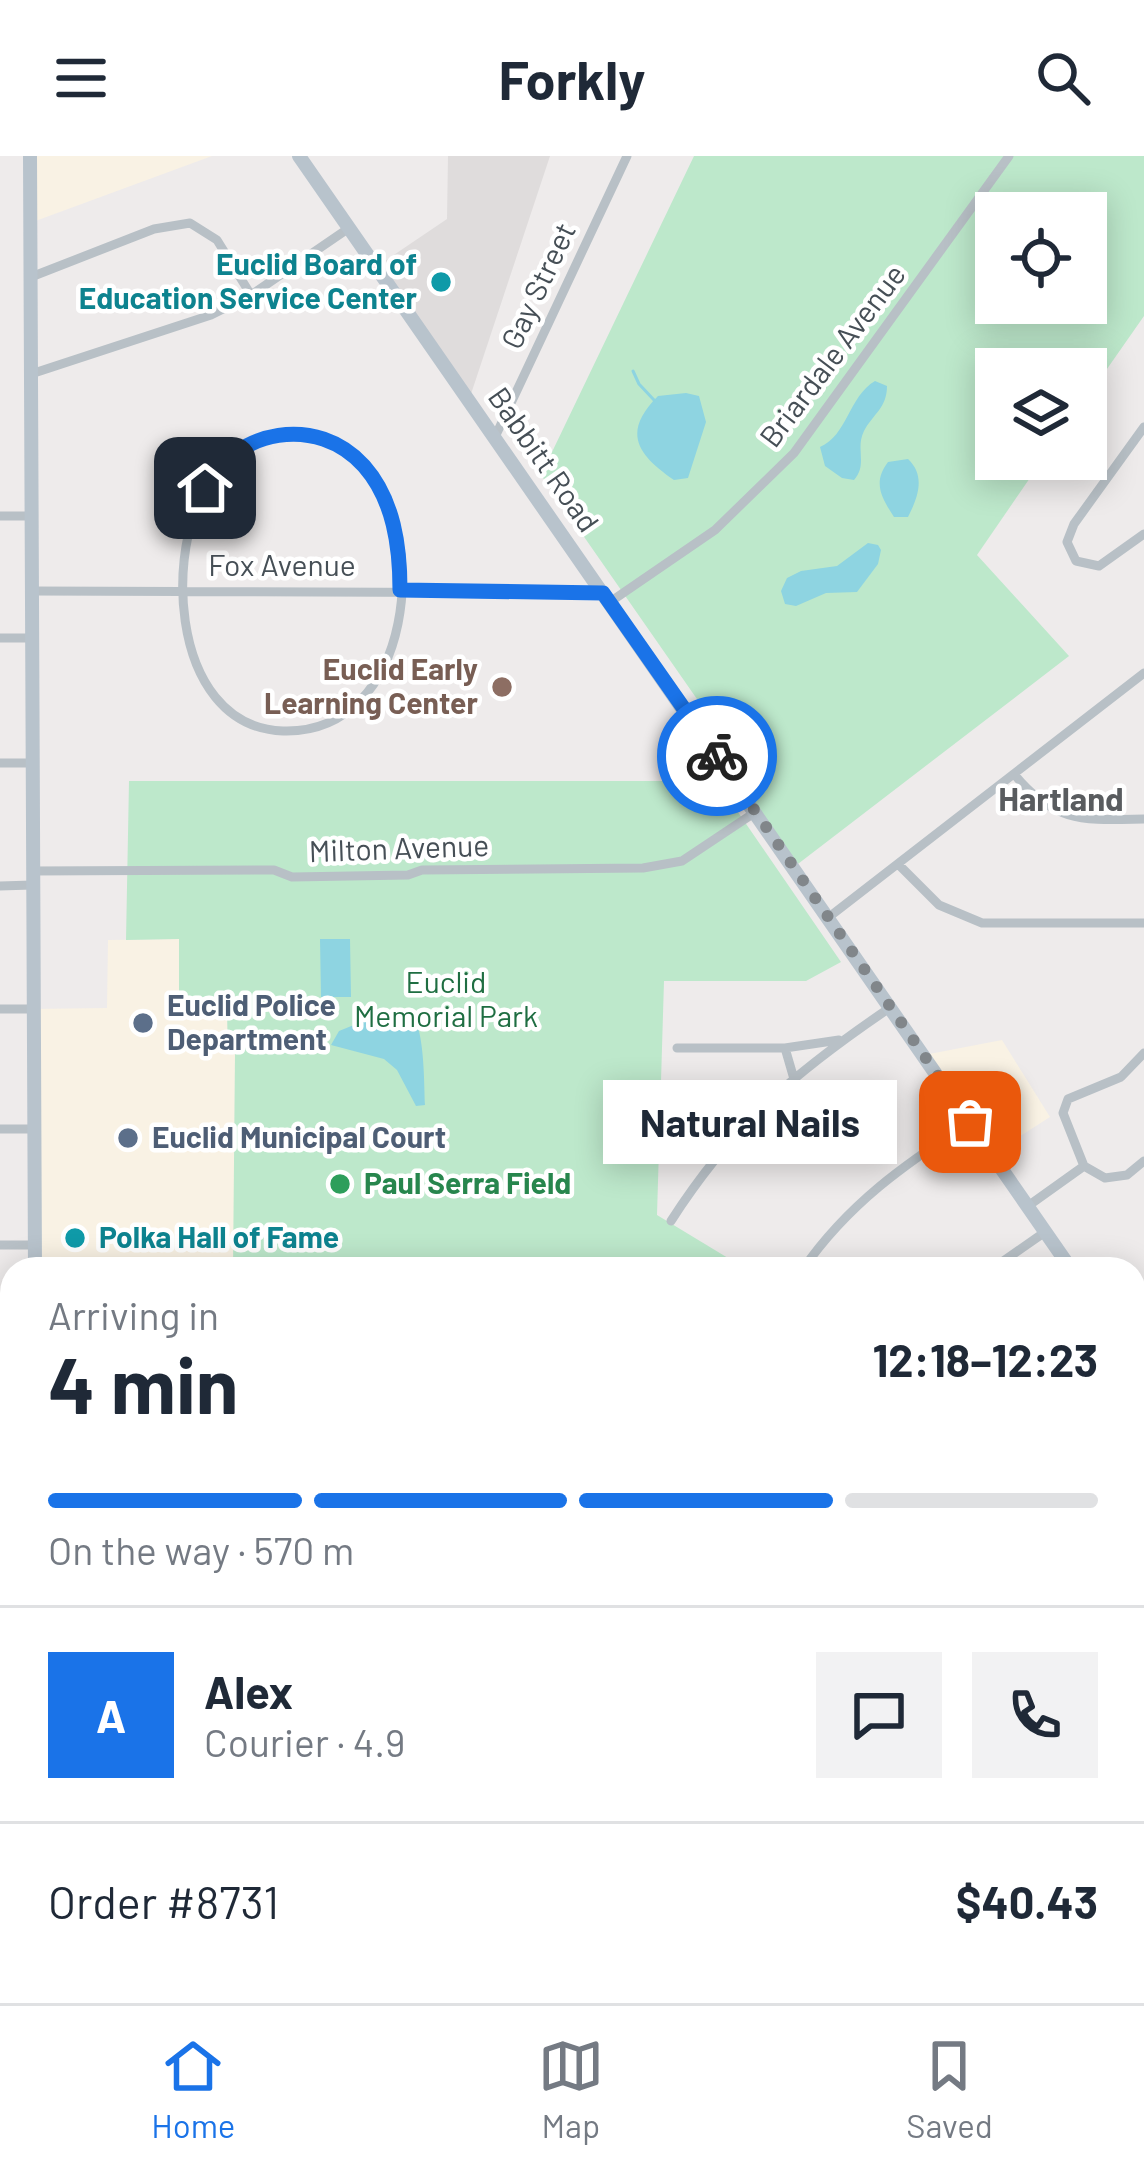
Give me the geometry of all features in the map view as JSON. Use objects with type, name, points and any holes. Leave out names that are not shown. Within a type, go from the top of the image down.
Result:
[{"type":"main road","points":[[30,156],[34,1257]]},
{"type":"main road","name":"Babbitt Road","points":[[298,156],[1063,1257]]},
{"type":"street","name":"Gay Street","points":[[495,437],[627,156]]},
{"type":"street","name":"Briardale Avenue","points":[[607,597],[715,530],[794,453],[1009,156]]},
{"type":"street","points":[[31,277],[154,229],[190,223],[217,240],[251,295]]},
{"type":"street","points":[[32,374],[211,315],[251,295],[349,228]]},
{"type":"street","points":[[1144,427],[1068,535],[1071,553],[1086,566],[1099,566],[1144,534]]},
{"type":"street","points":[[286,433],[334,443],[363,464],[381,492],[395,529],[399,625],[372,692],[348,714],[320,728],[254,727],[230,712],[193,658],[182,590],[190,524],[206,483],[224,459],[262,437],[286,433]]},
{"type":"street","points":[[0,516],[33,516]]},
{"type":"street","name":"Fox Avenue","points":[[32,592],[400,590],[607,597]]},
{"type":"street","points":[[0,638],[32,638]]},
{"type":"street","points":[[829,917],[1144,673]]},
{"type":"street","points":[[0,763],[31,763]]},
{"type":"street","points":[[1014,774],[1036,800],[1056,812],[1084,820],[1144,819]]},
{"type":"street","name":"Milton Avenue","points":[[0,886],[32,878],[274,870],[292,877],[422,870],[644,868],[682,861],[754,813]]},
{"type":"street","points":[[899,866],[938,905],[982,923],[1144,922]]},
{"type":"street","points":[[671,1221],[731,1137],[770,1096],[891,1007]]},
{"type":"street","points":[[0,1009],[32,1009]]},
{"type":"street","points":[[677,1048],[785,1048],[845,1039]]},
{"type":"street","points":[[785,1048],[794,1079]]},
{"type":"street","points":[[1144,1053],[1121,1077],[1068,1099],[1063,1113],[1084,1166],[1105,1178],[1126,1174],[1144,1161]]},
{"type":"street","points":[[812,1257],[868,1193],[970,1122]]},
{"type":"street","points":[[0,1129],[34,1129]]},
{"type":"street","points":[[1028,1206],[1084,1166]]},
{"type":"street","points":[[1010,1257],[1046,1232]]},
{"type":"street","points":[[0,1245],[35,1245]]},
{"type":"shaded area","points":[[30,156],[212,156],[30,223]]},
{"type":"shaded area","points":[[448,156],[550,156],[469,400],[376,267],[447,219]]},
{"type":"shaded area","points":[[179,939],[227,1010],[228,1053],[235,1053],[234,1257],[35,1257],[32,1009],[107,1008],[108,940]]},
{"type":"shaded area","points":[[1002,1040],[1050,1117],[992,1154],[924,1055]]},
{"type":"green space","points":[[694,156],[1144,156],[1144,316],[1107,369],[1107,348],[975,348],[975,480],[1029,480],[977,555],[1069,656],[794,867],[748,803],[761,791],[541,475]]},
{"type":"green space","name":"Euclid Memorial Park","points":[[707,767],[841,962],[806,981],[664,981],[657,1215],[726,1257],[233,1257],[235,1054],[228,1053],[227,1011],[179,1011],[179,939],[126,940],[129,781],[663,781]]},
{"type":"water","points":[[875,381],[887,386],[885,400],[862,438],[858,474],[854,480],[842,478],[825,466],[820,447],[836,434],[859,396]]},
{"type":"water","points":[[658,396],[699,396],[706,422],[688,478],[674,480],[643,452],[637,432]]},
{"type":"water","points":[[908,459],[917,472],[917,494],[908,517],[894,517],[883,497],[880,477],[888,462]]},
{"type":"water","points":[[868,543],[881,550],[878,564],[857,592],[826,593],[796,606],[785,604],[781,591],[787,578],[837,566]]},
{"type":"water","points":[[320,939],[350,939],[351,997],[321,997]]},
{"type":"water","points":[[391,1010],[407,1010],[416,1020],[425,1105],[416,1106],[397,1070],[384,1059],[331,1045],[339,1031]]},
{"type":"waterway","points":[[633,371],[654,400]]},
{"type":"way so far","points":[[717,756],[970,1122]]},
{"type":"place","name":"Euclid Board of Education Service Center","points":[[441,282]]},
{"type":"place","name":"Euclid Early Learning Center","points":[[502,687]]},
{"type":"place","name":"Euclid Police Department","points":[[143,1023]]},
{"type":"place","name":"Natural Nails","points":[[970,1122]]},
{"type":"place","name":"Euclid Municipal Court","points":[[128,1138]]},
{"type":"place","name":"Paul Serra Field","points":[[340,1184]]},
{"type":"place","name":"Polka Hall of Fame","points":[[75,1238]]},
{"type":"district","name":"Hartland","points":[[1061,799]]},
{"type":"route","points":[[205,488],[224,459],[262,437],[307,434],[334,443],[363,464],[381,492],[395,529],[400,590],[603,593],[717,756]]}]
